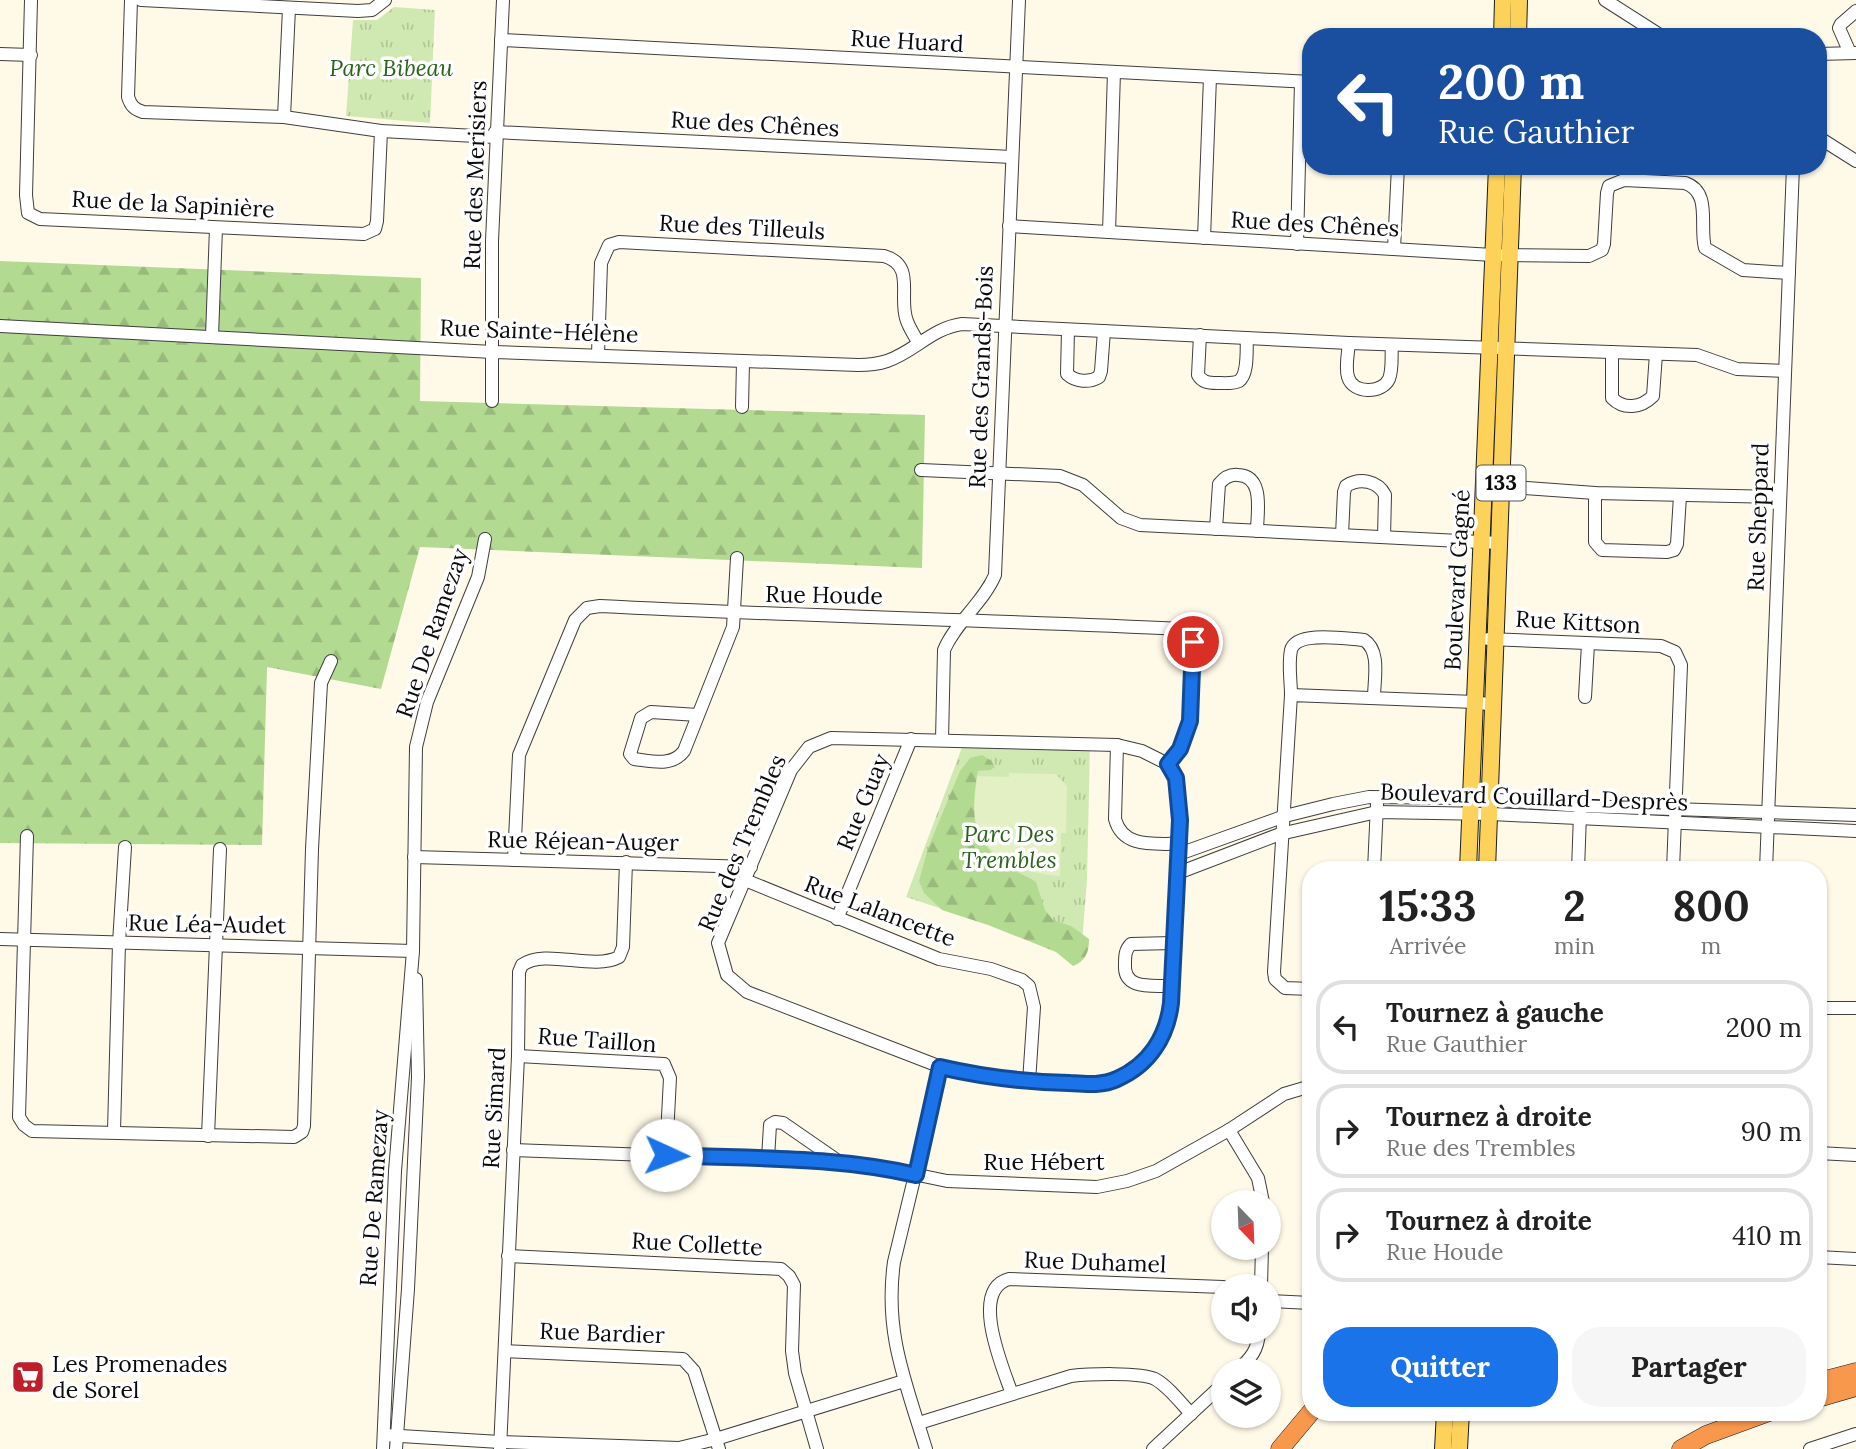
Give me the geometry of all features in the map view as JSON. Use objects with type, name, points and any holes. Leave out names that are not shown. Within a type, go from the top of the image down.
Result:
[{"type":"highway","points":[[1827,1379],[1856,1371]]},
{"type":"highway","points":[[1827,1395],[1856,1387]]},
{"type":"highway","points":[[1280,1449],[1303,1421]]},
{"type":"highway","points":[[1681,1449],[1706,1435],[1744,1421]]},
{"type":"main road","points":[[1502,28],[1503,0]]},
{"type":"main road","points":[[1518,28],[1519,0]]},
{"type":"main road","name":"Boulevard Gagné","points":[[1498,175],[1502,255]]},
{"type":"main road","name":"Boulevard Gagné","points":[[1488,861],[1500,542],[1493,486],[1502,255],[1512,175]]},
{"type":"main road","name":"Boulevard Gagné","points":[[1468,861],[1482,541],[1493,486]]},
{"type":"main road","points":[[1443,1449],[1445,1421]]},
{"type":"main road","points":[[1459,1449],[1461,1421]]},
{"type":"street","name":"Rue de la Sapinière","points":[[31,0],[26,195],[29,213],[40,219],[357,234],[371,232],[377,221],[381,131]]},
{"type":"street","name":"Rue des Chênes","points":[[131,0],[128,97],[131,105],[143,112],[284,117],[381,131],[1012,157]]},
{"type":"street","points":[[141,0],[372,10],[380,7],[385,0]]},
{"type":"street","name":"Rue des Merisiers","points":[[493,352],[495,135],[503,0]]},
{"type":"street","name":"Rue des Grands-Bois","points":[[942,740],[944,650],[948,639],[995,575],[1019,0]]},
{"type":"street","points":[[1605,0],[1649,28]]},
{"type":"street","points":[[284,117],[289,8]]},
{"type":"street","points":[[1827,54],[1853,53],[1839,28],[1856,11]]},
{"type":"street","name":"Rue Huard","points":[[500,40],[1302,82]]},
{"type":"street","points":[[0,54],[31,55]]},
{"type":"street","points":[[1109,232],[1114,72]]},
{"type":"street","points":[[1204,238],[1210,77]]},
{"type":"street","points":[[1827,143],[1856,161]]},
{"type":"street","points":[[1297,244],[1302,154]]},
{"type":"street","points":[[1394,249],[1398,175]]},
{"type":"street","name":"Rue Sheppard","points":[[1766,861],[1793,175]]},
{"type":"street","name":"Rue des Chênes","points":[[1009,226],[1502,255],[1596,254],[1602,250],[1604,244],[1609,186],[1625,180],[1685,183],[1693,185],[1702,197],[1705,248],[1743,270],[1789,273]]},
{"type":"street","points":[[212,336],[216,228]]},
{"type":"street","name":"Rue des Tilleuls","points":[[598,354],[601,263],[609,245],[619,242],[884,256],[895,259],[902,267],[905,316],[918,342]]},
{"type":"street","name":"Rue Sainte-Hélène","points":[[0,326],[493,352],[598,354],[743,362],[876,364],[904,353],[918,342],[954,325],[1392,345],[1703,355],[1737,369],[1785,371]]},
{"type":"street","points":[[1068,330],[1068,374],[1076,380],[1087,381],[1098,377],[1101,371],[1104,331]]},
{"type":"street","points":[[1200,335],[1198,375],[1204,382],[1214,384],[1237,382],[1241,379],[1244,374],[1247,338]]},
{"type":"street","points":[[1349,343],[1348,378],[1352,386],[1360,389],[1379,388],[1387,383],[1392,345]]},
{"type":"street","points":[[492,401],[493,352]]},
{"type":"street","points":[[1612,352],[1612,398],[1628,407],[1641,405],[1653,396],[1656,354]]},
{"type":"street","points":[[742,407],[743,362]]},
{"type":"street","points":[[921,470],[1060,475],[1083,485],[1121,517],[1140,525],[1500,542]]},
{"type":"street","points":[[1216,529],[1219,484],[1223,478],[1239,474],[1255,483],[1257,531]]},
{"type":"street","points":[[1342,535],[1344,492],[1346,486],[1357,481],[1373,482],[1383,490],[1384,537]]},
{"type":"street","points":[[1493,486],[1595,493],[1779,497]]},
{"type":"street","points":[[1595,493],[1595,542],[1602,550],[1674,550],[1677,544],[1680,496]]},
{"type":"street","name":"Rue De Ramezay","points":[[392,1440],[389,1290],[413,950],[416,747],[427,702],[478,578],[485,539]]},
{"type":"street","points":[[698,715],[651,712],[645,714],[641,718],[631,754],[634,759],[674,761],[684,751],[733,627],[737,558]]},
{"type":"street","name":"Rue Houde","points":[[514,860],[519,755],[580,613],[587,608],[600,606],[1183,629],[1188,632],[1193,642],[1190,721],[1180,749],[1168,764]]},
{"type":"street","points":[[1302,989],[1284,988],[1275,979],[1274,972],[1280,834],[1285,817],[1292,649],[1297,641],[1307,638],[1364,640],[1370,644],[1375,652],[1374,698]]},
{"type":"street","name":"Rue Kittson","points":[[1477,638],[1661,646],[1675,652],[1681,665],[1675,808]]},
{"type":"street","points":[[1585,697],[1588,644]]},
{"type":"street","points":[[27,836],[19,1117],[24,1125],[32,1130],[294,1137],[302,1132],[304,1126],[321,683],[331,661]]},
{"type":"street","points":[[1290,695],[1475,702],[1493,705]]},
{"type":"street","name":"Rue des Trembles","points":[[831,738],[911,739],[1116,746],[1142,751],[1168,764],[1176,778],[1179,798],[1178,873],[1169,1020],[1149,1057],[1132,1070],[1117,1079],[1100,1084],[1029,1082],[940,1067],[747,992],[727,975],[718,943],[792,770],[809,747],[831,738]]},
{"type":"street","name":"Rue Guay","points":[[837,919],[911,739]]},
{"type":"street","points":[[1116,746],[1116,826],[1133,842],[1179,849]]},
{"type":"street","points":[[1374,861],[1377,797]]},
{"type":"street","name":"Boulevard Couillard-Desprès","points":[[1179,849],[1333,803],[1377,797],[1491,807],[1675,808],[1856,815]]},
{"type":"street","name":"Boulevard Couillard-Desprès","points":[[1178,873],[1280,834],[1365,813],[1471,806]]},
{"type":"street","points":[[1578,861],[1581,806]]},
{"type":"street","name":"Boulevard Couillard-Desprès","points":[[1491,807],[1580,820],[1856,831]]},
{"type":"street","points":[[1673,861],[1675,808]]},
{"type":"street","points":[[114,1131],[119,943],[125,847]]},
{"type":"street","points":[[208,1136],[220,849]]},
{"type":"street","name":"Rue Réjean-Auger","points":[[414,857],[751,867]]},
{"type":"street","name":"Rue Simard","points":[[500,1446],[518,1056],[519,972],[522,965],[534,960],[613,960],[619,957],[623,947],[626,862]]},
{"type":"street","name":"Rue Lalancette","points":[[745,880],[939,959],[991,969],[1022,980],[1029,986],[1034,1007],[1029,1082]]},
{"type":"street","name":"Rue Léa-Audet","points":[[0,939],[413,950]]},
{"type":"street","points":[[1172,986],[1136,985],[1129,982],[1124,972],[1125,953],[1131,944],[1173,943]]},
{"type":"street","name":"Rue De Ramezay","points":[[383,1449],[392,1440],[408,1289],[415,1155],[418,1003],[413,950]]},
{"type":"street","points":[[1827,1008],[1856,1008]]},
{"type":"street","name":"Rue Taillon","points":[[518,1056],[664,1065],[670,1079],[666,1155]]},
{"type":"street","points":[[926,1449],[895,1351],[891,1283],[896,1251],[940,1067]]},
{"type":"street","name":"Rue Hébert","points":[[513,1150],[838,1162],[880,1167],[947,1181],[1097,1187],[1156,1171],[1229,1130],[1284,1094],[1302,1089]]},
{"type":"street","name":"Rue Hébert","points":[[768,1159],[768,1133],[770,1125],[775,1122],[783,1123],[838,1162]]},
{"type":"street","points":[[1229,1130],[1258,1178],[1260,1190]]},
{"type":"street","points":[[1827,1153],[1856,1155]]},
{"type":"street","points":[[397,1155],[415,1155]]},
{"type":"street","name":"Rue Collette","points":[[508,1256],[781,1269],[794,1285],[792,1351],[795,1373],[817,1449]]},
{"type":"street","points":[[1827,1257],[1856,1259]]},
{"type":"street","name":"Rue Duhamel","points":[[1012,1394],[991,1324],[992,1292],[999,1282],[1009,1279],[1211,1287]]},
{"type":"street","points":[[389,1290],[408,1289]]},
{"type":"street","points":[[1281,1302],[1302,1303]]},
{"type":"street","name":"Rue Bardier","points":[[505,1351],[683,1359],[694,1371],[717,1444]]},
{"type":"street","points":[[919,1423],[1090,1373],[1151,1377],[1163,1385],[1192,1414]]},
{"type":"street","points":[[392,1440],[500,1446],[620,1448],[679,1448],[717,1444],[904,1381]]},
{"type":"street","points":[[1153,1449],[1211,1396]]},
{"type":"street","points":[[1810,1449],[1856,1434]]},
{"type":"green space","name":"Parc Bibeau","points":[[394,7],[435,10],[430,123],[346,116],[353,20],[377,20]]},
{"type":"green space","points":[[0,261],[421,278],[420,401],[925,415],[922,568],[420,547],[381,689],[267,667],[262,845],[0,843]]},
{"type":"green space","name":"Parc Des Trembles","points":[[964,742],[1090,745],[1087,880],[1081,955],[906,897]]},
{"type":"green space","points":[[982,755],[995,767],[978,771],[974,811],[980,835],[986,846],[1006,866],[1036,882],[1045,910],[1053,920],[1071,926],[1089,939],[1086,956],[1073,966],[1056,952],[942,910],[924,893],[919,881],[928,848],[960,771],[970,758]]},
{"type":"green space","points":[[1009,773],[1056,774],[1067,786],[1066,833],[1061,833],[1060,876],[1033,872],[1008,862],[987,845],[980,834],[974,815],[977,776],[1009,777]]},
{"type":"place","name":"Les Promenades de Sorel","points":[[28,1377]]},
{"type":"route","points":[[666,1155],[838,1162],[916,1175],[940,1067],[1029,1082],[1100,1084],[1117,1079],[1149,1057],[1169,1020],[1171,1003],[1180,820],[1176,778],[1168,764],[1180,749],[1190,721],[1193,642]]}]
